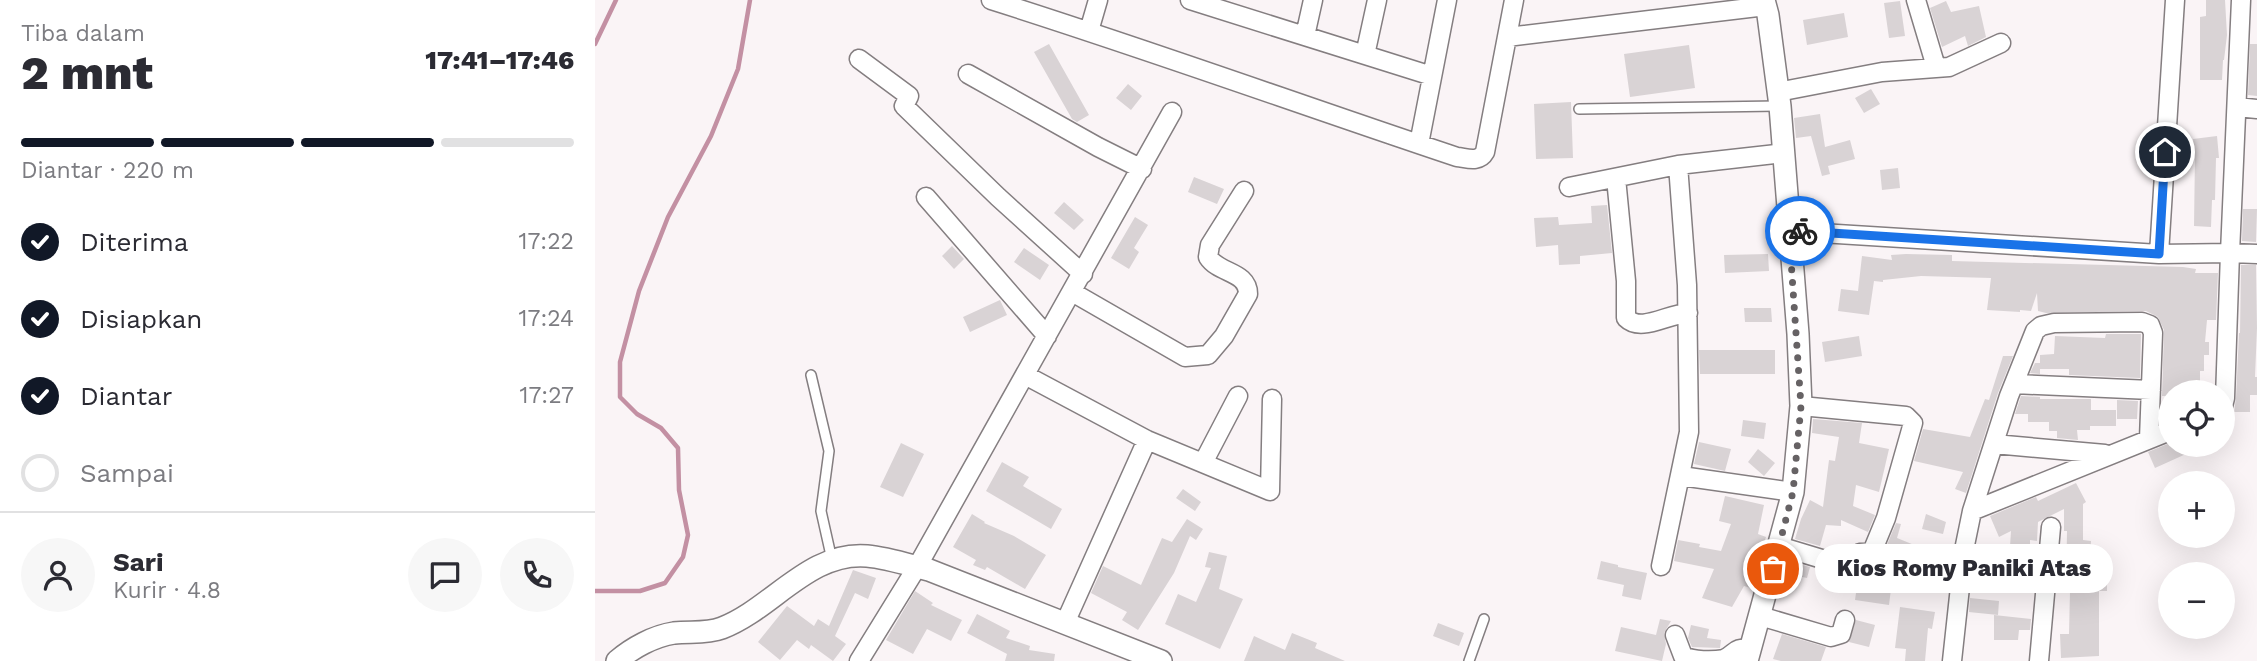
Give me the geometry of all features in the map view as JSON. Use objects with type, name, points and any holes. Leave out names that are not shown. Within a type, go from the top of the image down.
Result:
[{"type":"street","points":[[991,0],[1419,144],[1476,159],[1485,152],[1514,0]]},
{"type":"street","points":[[1089,31],[1098,0]]},
{"type":"street","points":[[1190,0],[1243,8],[1305,36],[1432,76]]},
{"type":"street","points":[[1305,36],[1313,0]]},
{"type":"street","points":[[1365,55],[1377,0]]},
{"type":"street","points":[[1419,144],[1447,0]]},
{"type":"street","points":[[1916,0],[1936,67]]},
{"type":"street","points":[[2159,254],[2175,0]]},
{"type":"street","points":[[2226,380],[2241,0]]},
{"type":"street","points":[[1507,37],[1765,3],[1769,15],[1784,152],[1800,362],[1801,406],[1793,492],[1749,655],[1738,648],[1722,660],[1691,660],[1683,656],[1675,635]]},
{"type":"street","points":[[1779,99],[1882,72],[1959,63],[2001,43]]},
{"type":"street","points":[[859,59],[909,96],[904,106],[1083,274]]},
{"type":"street","points":[[968,74],[1142,169]]},
{"type":"street","points":[[2237,107],[2257,109]]},
{"type":"street","points":[[859,661],[917,567],[1172,112]]},
{"type":"street","points":[[1569,187],[1678,165],[1784,152]]},
{"type":"street","points":[[1661,566],[1689,432],[1688,313],[1678,165]]},
{"type":"street","points":[[1616,178],[1626,282],[1626,318],[1631,323],[1642,325],[1688,313]]},
{"type":"street","points":[[1072,292],[1185,357],[1208,355],[1224,336],[1248,294],[1245,282],[1240,277],[1213,266],[1208,257],[1210,245],[1244,191]]},
{"type":"street","points":[[926,197],[1047,336]]},
{"type":"street","points":[[1789,231],[2159,254],[2257,254]]},
{"type":"street","points":[[1952,661],[1964,550],[1972,511],[2014,384],[2035,331],[2041,326],[2054,323],[2142,322],[2150,325],[2153,330],[2149,439]]},
{"type":"street","points":[[1025,375],[1147,440],[1270,491],[1272,399]]},
{"type":"street","points":[[2014,384],[2151,390]]},
{"type":"street","points":[[1203,463],[1238,396]]},
{"type":"street","points":[[1779,546],[1842,565],[1848,565],[1860,553],[1872,552],[1886,518],[1913,423],[1906,416],[1801,406]]},
{"type":"street","points":[[1972,511],[2158,436]]},
{"type":"street","points":[[1065,623],[1147,440]]},
{"type":"street","points":[[1994,444],[2110,454]]},
{"type":"street","points":[[1681,476],[1793,492]]},
{"type":"street","points":[[2039,661],[2051,527]]},
{"type":"street","points":[[617,661],[637,647],[672,633],[717,630],[741,621],[817,566],[832,559],[866,556],[917,567],[1161,661]]},
{"type":"street","points":[[1760,616],[1831,637],[1841,634],[1845,620]]},
{"type":"lane","points":[[1579,109],[1779,99]]},
{"type":"lane","points":[[811,375],[829,451],[821,511],[832,559]]},
{"type":"lane","points":[[1469,661],[1484,619]]},
{"type":"building","points":[[2206,0],[2225,0],[2227,35],[2222,80],[2200,80],[2200,17],[2206,16]]},
{"type":"building","points":[[1900,1],[1905,36],[1889,38],[1884,3]]},
{"type":"building","points":[[1946,1],[1951,12],[1979,6],[1986,37],[1968,46],[1965,36],[1942,47],[1930,8]]},
{"type":"building","points":[[1844,13],[1848,37],[1807,45],[1803,20]]},
{"type":"building","points":[[1049,44],[1089,115],[1077,122],[1072,119],[1034,52]]},
{"type":"building","points":[[2250,44],[2257,44],[2257,96],[2248,95]]},
{"type":"building","points":[[1689,45],[1695,88],[1630,97],[1624,54]]},
{"type":"building","points":[[1128,84],[1142,96],[1131,110],[1116,98]]},
{"type":"building","points":[[1871,89],[1880,104],[1864,113],[1855,98]]},
{"type":"building","points":[[1571,102],[1573,158],[1536,159],[1534,104]]},
{"type":"building","points":[[1820,114],[1825,147],[1850,140],[1855,159],[1828,166],[1830,174],[1822,176],[1811,136],[1796,138],[1794,118]]},
{"type":"building","points":[[2217,136],[2219,158],[2216,158],[2211,227],[2194,226],[2193,139]]},
{"type":"building","points":[[1898,168],[1900,188],[1882,190],[1880,170]]},
{"type":"building","points":[[1194,177],[1224,189],[1217,204],[1188,192]]},
{"type":"building","points":[[1064,202],[1084,220],[1074,230],[1054,213]]},
{"type":"building","points":[[1607,205],[1612,253],[1580,256],[1580,264],[1559,265],[1558,245],[1536,247],[1534,218],[1558,217],[1559,225],[1592,223],[1591,206]]},
{"type":"building","points":[[2243,209],[2257,209],[2256,242],[2242,241]]},
{"type":"building","points":[[1135,217],[1148,225],[1134,248],[1139,252],[1129,269],[1111,258]]},
{"type":"building","points":[[952,246],[964,259],[954,269],[942,256]]},
{"type":"building","points":[[1024,248],[1049,265],[1040,280],[1014,262]]},
{"type":"building","points":[[1768,254],[1769,271],[1725,273],[1724,255]]},
{"type":"building","points":[[1891,255],[1952,255],[1952,261],[2183,267],[2196,269],[2195,273],[2218,273],[2216,320],[2207,320],[2205,342],[2209,342],[2209,355],[2204,355],[2204,371],[2200,371],[2200,380],[2162,380],[2164,330],[2158,317],[2146,311],[2046,313],[2038,311],[2037,293],[2031,311],[1987,310],[1991,278],[1921,276],[1874,281],[1869,315],[1838,311],[1841,289],[1858,291],[1862,256],[1892,260]]},
{"type":"building","points":[[2241,265],[2256,265],[2257,395],[2250,395],[2250,412],[2235,412]]},
{"type":"building","points":[[1000,300],[1007,315],[970,332],[963,317]]},
{"type":"building","points":[[1744,308],[1771,308],[1772,322],[1745,322]]},
{"type":"building","points":[[2106,334],[2141,334],[2140,378],[2069,375],[2069,369],[2040,369],[2040,374],[2030,373],[2035,363],[2040,363],[2040,355],[2054,354],[2055,336],[2105,338]]},
{"type":"building","points":[[1859,336],[1862,356],[1825,362],[1822,342]]},
{"type":"building","points":[[1699,350],[1775,350],[1775,374],[1700,374]]},
{"type":"building","points":[[2003,356],[2013,356],[1998,393],[1966,493],[1955,489],[1963,472],[1914,461],[1923,429],[1970,437],[1985,399],[1989,400]]},
{"type":"building","points":[[2021,396],[2040,399],[2091,399],[2091,410],[2116,410],[2116,426],[2090,426],[2090,430],[2077,430],[2078,440],[2057,438],[2057,431],[2049,431],[2049,422],[2028,422],[2028,414],[2015,414]]},
{"type":"building","points":[[2117,400],[2138,401],[2137,419],[2117,419]]},
{"type":"building","points":[[1813,419],[1862,423],[1859,443],[1889,449],[1879,492],[1856,485],[1853,506],[1875,515],[1868,532],[1841,520],[1841,526],[1826,525],[1820,546],[1795,539],[1810,500],[1823,507],[1829,460],[1835,461],[1839,437],[1812,433]]},
{"type":"building","points":[[1743,420],[1766,423],[1764,439],[1741,436]]},
{"type":"building","points":[[1699,442],[1731,449],[1725,471],[1694,464]]},
{"type":"building","points":[[901,443],[924,454],[903,497],[880,487]]},
{"type":"building","points":[[2158,448],[2158,457],[2179,457],[2155,468],[2148,452]]},
{"type":"building","points":[[1758,449],[1775,463],[1764,476],[1748,462]]},
{"type":"building","points":[[1002,462],[1029,477],[1023,486],[1062,509],[1051,529],[986,491]]},
{"type":"building","points":[[2076,483],[2086,502],[2083,504],[2083,540],[2091,541],[2090,563],[2107,563],[2107,591],[2099,591],[2099,656],[2061,658],[2060,634],[2069,634],[2070,591],[2066,591],[2067,531],[2064,531],[2064,509],[2038,522],[2037,541],[2030,540],[2030,586],[2012,585],[2013,562],[2009,562],[2011,531],[1999,537],[1990,516],[2036,497],[2038,501]]},
{"type":"building","points":[[1183,489],[1201,502],[1195,511],[1176,498]]},
{"type":"building","points":[[1725,496],[1764,505],[1758,534],[1766,537],[1756,566],[1758,567],[1751,588],[1744,586],[1732,607],[1702,598],[1714,569],[1674,561],[1678,540],[1721,551],[1731,524],[1719,521]]},
{"type":"building","points":[[972,514],[1046,555],[1025,589],[987,567],[985,570],[973,565],[976,560],[953,547]]},
{"type":"building","points":[[1926,514],[1946,522],[1943,534],[1922,529]]},
{"type":"building","points":[[1187,519],[1203,529],[1196,540],[1190,536],[1174,573],[1138,630],[1122,620],[1127,612],[1091,593],[1103,566],[1141,585],[1162,538],[1172,542]]},
{"type":"building","points":[[1896,523],[1901,524],[1897,538],[1924,549],[1917,566],[1911,563],[1905,578],[1893,573],[1889,605],[1855,600],[1858,579],[1863,580],[1869,564],[1878,562],[1882,557]]},
{"type":"building","points":[[1209,552],[1227,556],[1219,589],[1243,599],[1220,649],[1165,624],[1178,594],[1196,602],[1211,568],[1205,567]]},
{"type":"building","points":[[1601,561],[1647,573],[1641,600],[1622,596],[1624,585],[1597,579]]},
{"type":"building","points":[[1788,561],[1810,567],[1807,578],[1793,575],[1790,587],[1781,585]]},
{"type":"building","points":[[853,570],[876,578],[868,599],[855,593],[835,636],[846,644],[833,661],[811,645],[809,649],[797,640],[780,660],[758,642],[787,606],[814,626],[818,619],[829,626]]},
{"type":"building","points":[[915,591],[933,603],[931,605],[962,620],[951,641],[927,629],[913,654],[886,640]]},
{"type":"building","points":[[1970,598],[1999,601],[1998,615],[1969,612]]},
{"type":"building","points":[[1900,607],[1935,612],[1932,629],[1928,628],[1925,661],[1905,661],[1906,649],[1895,648]]},
{"type":"building","points":[[977,614],[1010,631],[1006,638],[1030,646],[1029,650],[1055,654],[1054,661],[1005,661],[1007,654],[967,633]]},
{"type":"building","points":[[1994,615],[2031,619],[2030,630],[2019,630],[2018,640],[1994,640]]},
{"type":"building","points":[[1660,619],[1671,621],[1664,633],[1666,644],[1662,661],[1615,651],[1621,627],[1656,635]]},
{"type":"building","points":[[1856,620],[1875,625],[1869,647],[1849,642]]},
{"type":"building","points":[[1438,623],[1464,633],[1459,646],[1433,636]]},
{"type":"building","points":[[1691,625],[1709,629],[1707,638],[1721,640],[1720,648],[1692,647],[1688,638]]},
{"type":"building","points":[[1292,633],[1317,643],[1315,648],[1345,661],[1244,661],[1254,636],[1285,650]]},
{"type":"building","points":[[1782,634],[1826,647],[1821,661],[1773,659]]},
{"type":"waterway","points":[[595,44],[616,0]]},
{"type":"waterway","points":[[595,591],[640,591],[665,583],[683,557],[688,535],[679,490],[678,448],[661,428],[637,414],[620,397],[620,362],[639,291],[668,217],[711,136],[738,69],[750,0]]},
{"type":"way so far","points":[[1773,569],[1793,492],[1801,406],[1801,375],[1789,231],[1800,231]]},
{"type":"place","name":"Kios Romy Paniki Atas","points":[[1773,569]]},
{"type":"route","points":[[1800,231],[2159,254],[2165,152]]}]
